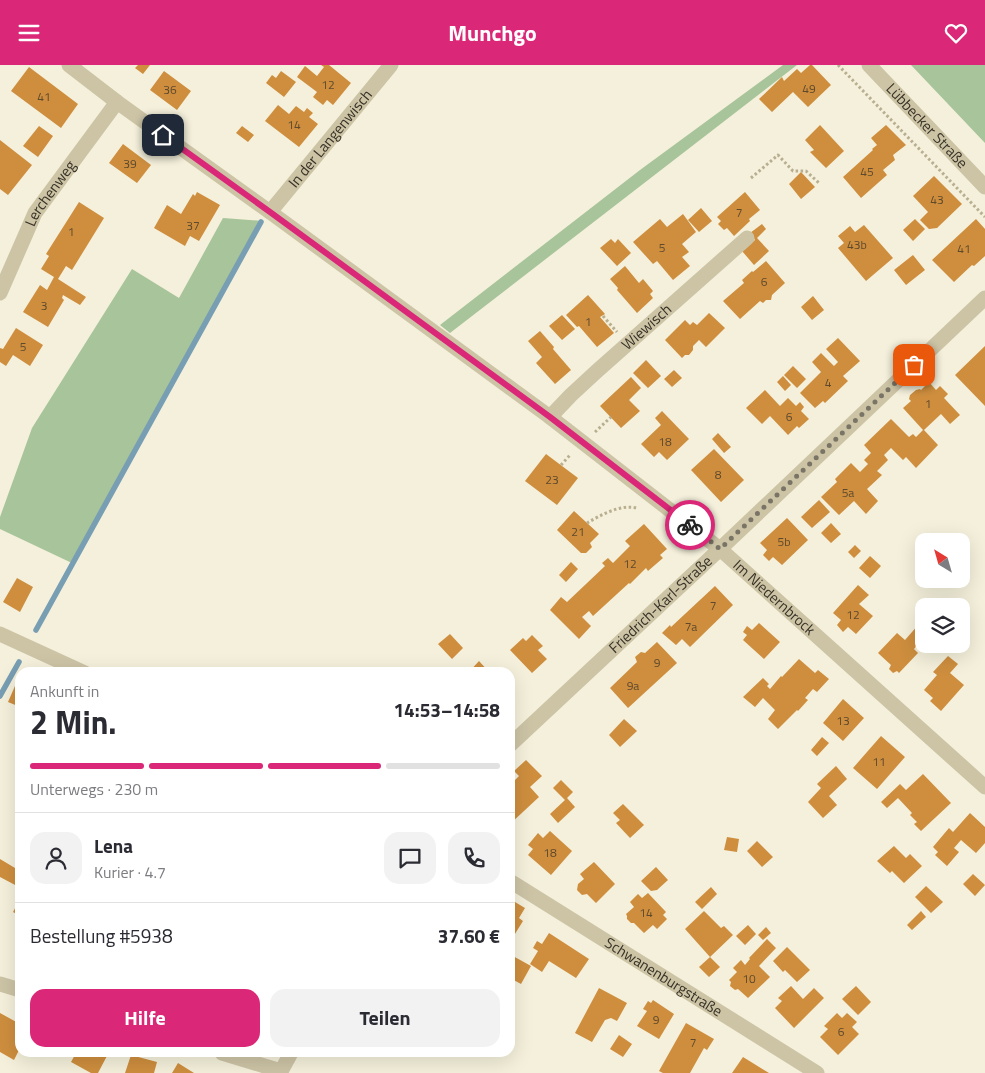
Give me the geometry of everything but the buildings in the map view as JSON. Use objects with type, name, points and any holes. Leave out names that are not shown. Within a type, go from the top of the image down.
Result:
[{"type":"street","name":"Im Niedernbrock","points":[[69,65],[117,102],[550,417],[720,549],[985,787]]},
{"type":"street","name":"In der Langenwisch","points":[[270,212],[391,65]]},
{"type":"street","name":"Lübbecker Straße","points":[[869,65],[985,187]]},
{"type":"street","name":"Lerchenweg","points":[[0,293],[35,213],[117,102]]},
{"type":"street","name":"Wiewisch","points":[[550,417],[570,395],[747,238]]},
{"type":"street","name":"Friedrich-Karl-Straße","points":[[515,740],[985,298]]},
{"type":"street","points":[[0,634],[72,667]]},
{"type":"street","name":"Schwanenburgstraße","points":[[515,884],[817,1073]]},
{"type":"street","points":[[0,984],[15,988]]},
{"type":"street","points":[[234,1057],[280,1072],[289,1057]]},
{"type":"path","points":[[838,65],[985,217]]},
{"type":"path","points":[[751,178],[778,155],[793,171],[806,171],[819,183]]},
{"type":"path","points":[[587,523],[615,510],[633,507],[640,508]]},
{"type":"green space","points":[[783,65],[797,65],[450,333],[440,325],[640,170]]},
{"type":"green space","points":[[911,65],[985,65],[985,143]]},
{"type":"green space","points":[[223,218],[263,221],[74,564],[0,529],[0,517],[32,428],[132,269],[179,298]]},
{"type":"waterway","points":[[36,630],[261,222]]},
{"type":"waterway","points":[[16,667],[19,662]]},
{"type":"waterway","points":[[0,696],[15,669]]},
{"type":"way so far","points":[[690,525],[720,549],[914,365]]},
{"type":"route","points":[[163,135],[550,417],[690,525]]}]
